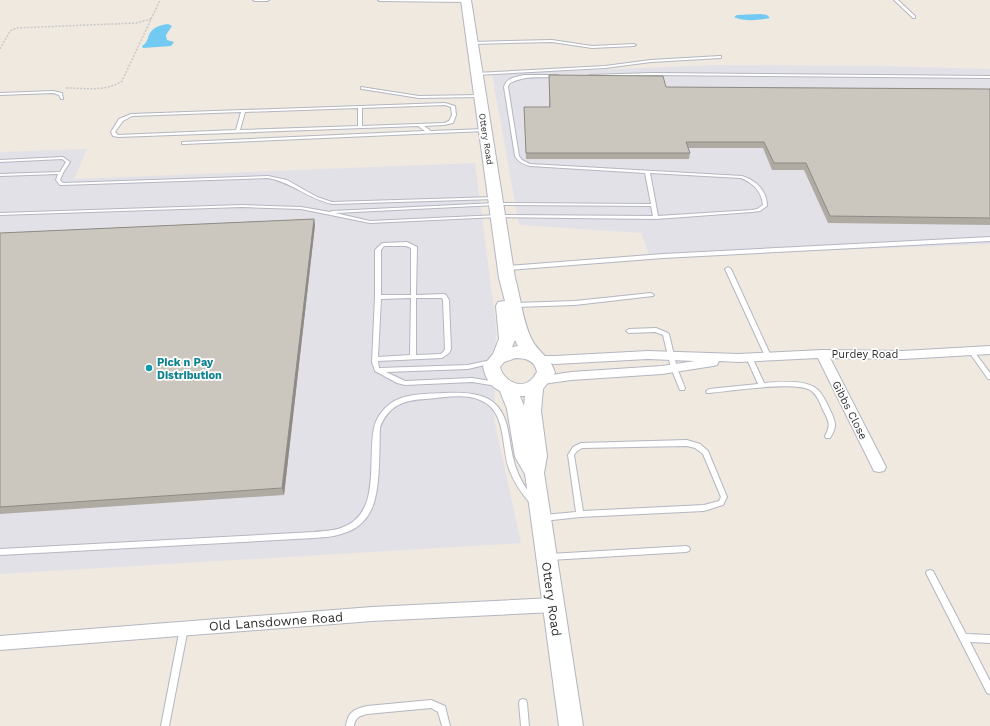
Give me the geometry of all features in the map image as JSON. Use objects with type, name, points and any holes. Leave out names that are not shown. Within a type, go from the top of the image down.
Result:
[{"type":"street","name":"Ottery Road","points":[[466,1],[506,273],[515,305],[520,335],[536,356]]},
{"type":"street","name":"Ottery Road","points":[[497,359],[507,339],[503,292],[506,273]]},
{"type":"street","name":"Purdey Road","points":[[536,356],[555,360],[648,355],[744,357],[822,354],[875,355],[990,350]]},
{"type":"street","points":[[515,352],[536,356],[545,366],[546,373],[539,383],[517,390],[505,386],[495,380],[492,373],[492,367],[497,359],[515,352]]},
{"type":"street","name":"Gibbs Close","points":[[822,354],[879,466]]},
{"type":"street","name":"Purdey Road","points":[[539,383],[572,376],[645,372],[744,357]]},
{"type":"street","name":"Ottery Road","points":[[539,383],[532,411],[538,456],[534,473],[571,726]]},
{"type":"street","name":"Ottery Road","points":[[505,386],[516,409],[524,457],[534,473]]},
{"type":"street","name":"Old Lansdowne Road","points":[[0,643],[372,614],[553,605]]},
{"type":"lane","points":[[255,0],[268,0]]},
{"type":"lane","points":[[380,0],[466,1]]},
{"type":"lane","points":[[896,0],[914,17]]},
{"type":"lane","points":[[472,43],[552,41],[592,47],[634,45]]},
{"type":"lane","points":[[476,74],[605,67],[644,62],[720,57]]},
{"type":"lane","points":[[582,76],[652,74],[990,77]]},
{"type":"lane","points":[[0,161],[63,158],[68,162],[58,180],[62,184],[274,177],[322,201],[332,203],[497,208],[656,218],[758,210],[763,208],[765,203],[756,183],[742,177],[530,165],[519,160],[517,156],[507,95],[507,83],[516,79],[527,77],[566,76]]},
{"type":"lane","points":[[362,88],[419,97],[480,96]]},
{"type":"lane","points":[[0,94],[53,92],[61,94],[62,98]]},
{"type":"lane","points":[[453,106],[454,115],[451,122],[444,124],[118,136],[115,136],[113,132],[121,120],[130,116],[243,112],[453,106]]},
{"type":"lane","points":[[360,108],[360,127]]},
{"type":"lane","points":[[238,131],[243,112]]},
{"type":"lane","points":[[419,125],[431,133]]},
{"type":"lane","points":[[184,143],[485,130]]},
{"type":"lane","points":[[647,172],[656,218]]},
{"type":"lane","points":[[0,175],[61,173]]},
{"type":"lane","points":[[0,214],[242,206],[279,207],[326,212],[654,205]]},
{"type":"lane","points":[[326,212],[370,222],[497,208]]},
{"type":"lane","points":[[506,273],[663,256],[990,239]]},
{"type":"lane","points":[[377,370],[379,248],[383,245],[407,244],[414,247],[413,357]]},
{"type":"lane","points":[[728,269],[768,356]]},
{"type":"lane","points":[[376,358],[442,356],[448,349],[445,298],[442,295],[378,297]]},
{"type":"lane","points":[[515,305],[575,303],[651,295]]},
{"type":"lane","points":[[629,331],[662,331],[666,334],[674,368],[682,388]]},
{"type":"lane","points":[[972,351],[990,377]]},
{"type":"lane","points":[[744,357],[762,386]]},
{"type":"lane","points":[[377,370],[468,367],[497,359]]},
{"type":"lane","points":[[377,370],[405,383],[472,380],[505,386]]},
{"type":"lane","points":[[709,391],[796,384],[806,386],[815,390],[819,395],[832,421],[833,426],[828,436]]},
{"type":"lane","points":[[0,552],[314,535],[347,529],[360,520],[368,510],[372,498],[377,426],[380,417],[386,409],[393,404],[404,399],[415,397],[470,396],[481,398],[497,407],[502,414],[510,463],[523,490],[539,513],[580,514],[704,508],[721,502],[724,497],[706,453],[702,448],[695,444],[581,446],[575,449],[571,455],[580,514]]},
{"type":"lane","points":[[546,557],[686,549]]},
{"type":"lane","points":[[930,573],[990,690]]},
{"type":"lane","points":[[165,726],[184,628]]},
{"type":"lane","points":[[963,638],[990,639]]},
{"type":"lane","points":[[522,703],[525,726]]},
{"type":"lane","points":[[350,726],[350,720],[354,714],[359,712],[431,704],[442,709],[446,726]]},
{"type":"path","points":[[61,88],[106,87],[119,84],[122,81],[137,44],[160,0]]},
{"type":"path","points":[[0,49],[10,31],[16,28],[136,23],[151,18]]},
{"type":"shaded area","points":[[717,65],[880,66],[990,69],[990,244],[650,257],[641,233],[519,225],[492,74]]},
{"type":"shaded area","points":[[87,149],[74,179],[475,163],[496,325],[494,419],[521,543],[0,574],[0,152]]},
{"type":"water","points":[[737,15],[767,15],[770,18],[747,20],[734,17]]},
{"type":"water","points":[[168,24],[172,26],[166,35],[167,40],[174,42],[171,46],[143,48],[142,46],[147,41],[151,31],[155,28]]},
{"type":"building","points":[[549,75],[663,76],[666,87],[990,89],[990,218],[830,216],[806,163],[774,163],[764,142],[686,142],[690,153],[526,153],[524,107],[550,107]]},
{"type":"building","name":"Pick n Pay Distribution","points":[[314,219],[282,488],[0,507],[0,233]]},
{"type":"place","name":"Pick n Pay Distribution","points":[[149,368]]}]
